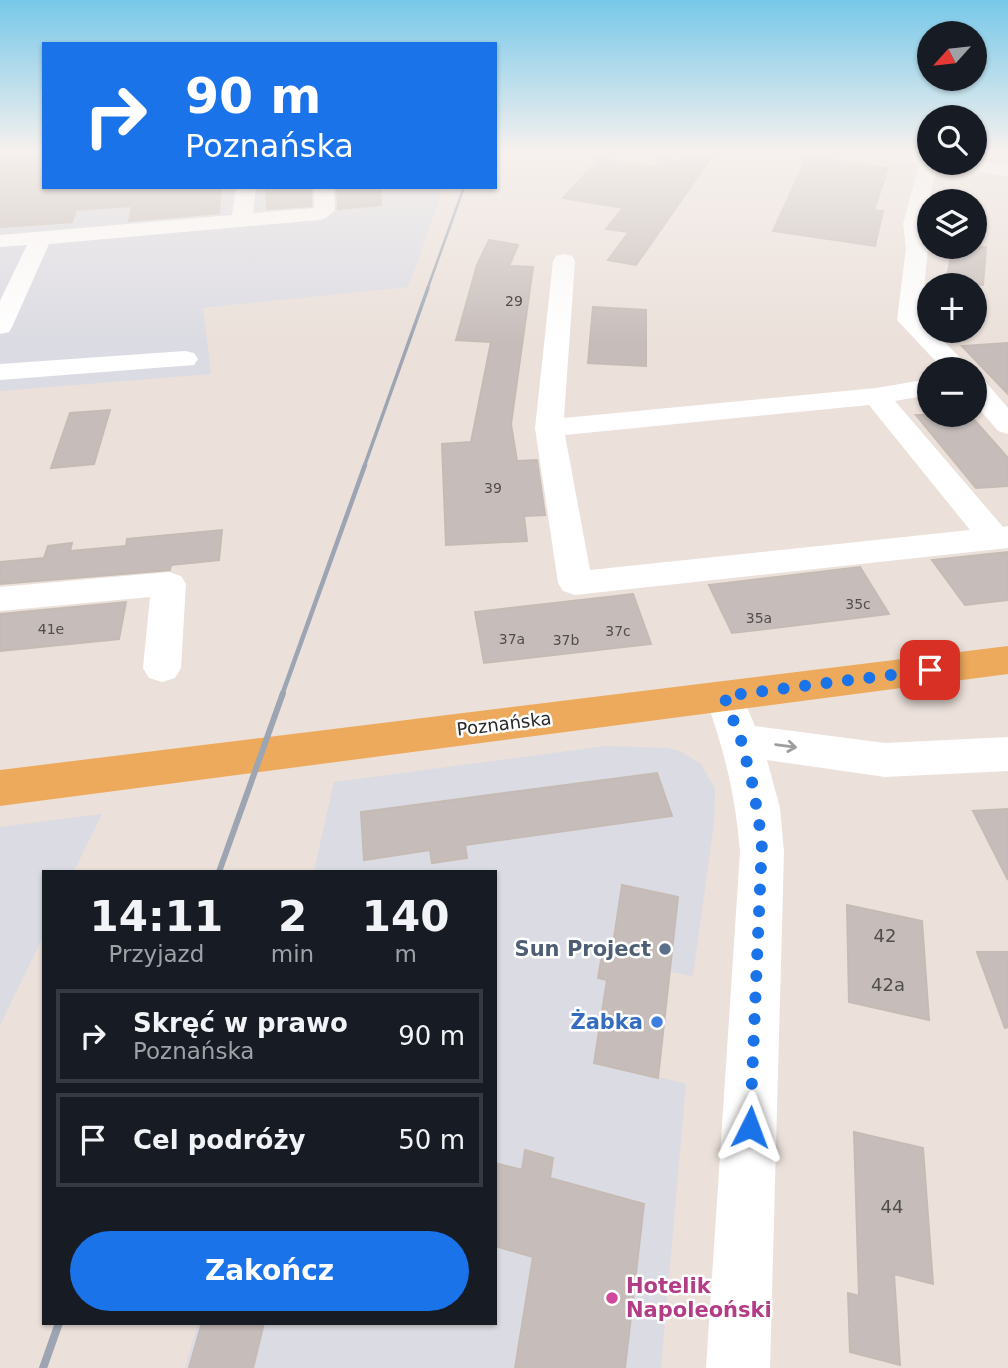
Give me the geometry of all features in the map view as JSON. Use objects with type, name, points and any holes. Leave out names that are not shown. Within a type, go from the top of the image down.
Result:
[{"type":"main road","name":"Poznańska","points":[[0,788],[732,718],[1008,660]]},
{"type":"street","points":[[242,221],[243,216]]},
{"type":"street","points":[[0,241],[299,216]]},
{"type":"street","points":[[915,216],[913,224],[917,248],[909,320],[946,357]]},
{"type":"street","points":[[0,327],[41,237]]},
{"type":"street","points":[[564,261],[549,428],[575,583],[1001,538]]},
{"type":"street","points":[[0,372],[185,359]]},
{"type":"street","points":[[549,428],[876,396],[917,389]]},
{"type":"street","points":[[876,396],[1001,538]]},
{"type":"street","points":[[987,401],[1008,425]]},
{"type":"street","points":[[0,599],[169,584],[162,668]]},
{"type":"street","points":[[732,718],[885,760],[1008,754]]},
{"type":"street","points":[[732,718],[757,803],[762,852],[738,1368]]},
{"type":"shaded area","points":[[0,216],[434,216],[408,287],[203,308],[211,374],[0,391]]},
{"type":"shaded area","points":[[606,746],[668,748],[680,751],[701,764],[715,789],[714,823],[693,976],[670,972],[658,1077],[686,1084],[661,1368],[185,1368],[197,1325],[497,1325],[497,870],[314,870],[334,782]]},
{"type":"shaded area","points":[[102,814],[74,870],[42,870],[42,939],[0,1025],[0,827]]},
{"type":"building","points":[[0,216],[74,216],[72,222],[0,227]]},
{"type":"building","points":[[130,216],[187,216],[129,221]]},
{"type":"building","points":[[617,216],[670,216],[636,265],[608,260],[629,232],[606,229]]},
{"type":"building","points":[[780,216],[882,216],[875,246],[773,231]]},
{"type":"building","points":[[489,240],[518,245],[509,266],[533,267],[511,424],[517,461],[537,460],[545,515],[524,516],[527,541],[446,545],[442,444],[471,442],[491,342],[456,340],[477,265]]},
{"type":"building","points":[[950,259],[985,259],[984,273],[948,273]]},
{"type":"building","points":[[593,307],[646,310],[646,366],[588,363]]},
{"type":"building","points":[[1008,343],[1008,394],[987,372],[987,357],[973,357],[962,346]]},
{"type":"building","points":[[110,410],[94,464],[51,468],[70,413]]},
{"type":"building","points":[[926,427],[981,427],[1008,458],[1008,486],[976,488]]},
{"type":"building","points":[[222,530],[219,560],[171,565],[170,570],[0,584],[0,562],[44,558],[48,546],[72,543],[70,551],[126,546],[127,539]]},
{"type":"building","points":[[1008,552],[1008,600],[965,605],[932,560]]},
{"type":"building","points":[[860,567],[889,614],[732,633],[709,585]]},
{"type":"building","points":[[633,594],[651,644],[484,663],[475,612]]},
{"type":"building","points":[[126,602],[119,639],[0,651],[0,614]]},
{"type":"building","points":[[657,773],[672,816],[465,845],[467,858],[432,863],[430,850],[364,860],[361,812]]},
{"type":"building","points":[[1008,809],[1008,880],[973,811]]},
{"type":"building","points":[[622,885],[678,897],[658,1078],[594,1063],[607,980],[598,978],[602,955],[611,958]]},
{"type":"building","points":[[847,905],[922,921],[929,1020],[849,1002]]},
{"type":"building","points":[[977,952],[1008,952],[1008,1027],[1005,1028]]},
{"type":"building","points":[[854,1132],[923,1148],[933,1284],[894,1274],[900,1365],[850,1352],[848,1293],[859,1296]]},
{"type":"building","points":[[525,1150],[553,1158],[550,1178],[644,1204],[625,1368],[515,1368],[533,1257],[497,1247],[497,1164],[522,1170]]},
{"type":"building","points":[[201,1325],[264,1325],[253,1368],[189,1368]]},
{"type":"railway","points":[[427,290],[454,216]]},
{"type":"railway","points":[[364,467],[428,288]]},
{"type":"railway","points":[[282,695],[365,465]]},
{"type":"railway","points":[[220,870],[283,693]]},
{"type":"railway","points":[[43,1368],[58,1325]]},
{"type":"place","name":"Sun Project","points":[[665,949]]},
{"type":"place","name":"Żabka","points":[[657,1022]]},
{"type":"place","name":"Hotelik Napoleoński","points":[[612,1298]]},
{"type":"route","points":[[750,1127],[762,841],[759,814],[741,740],[724,696],[930,670]]}]
